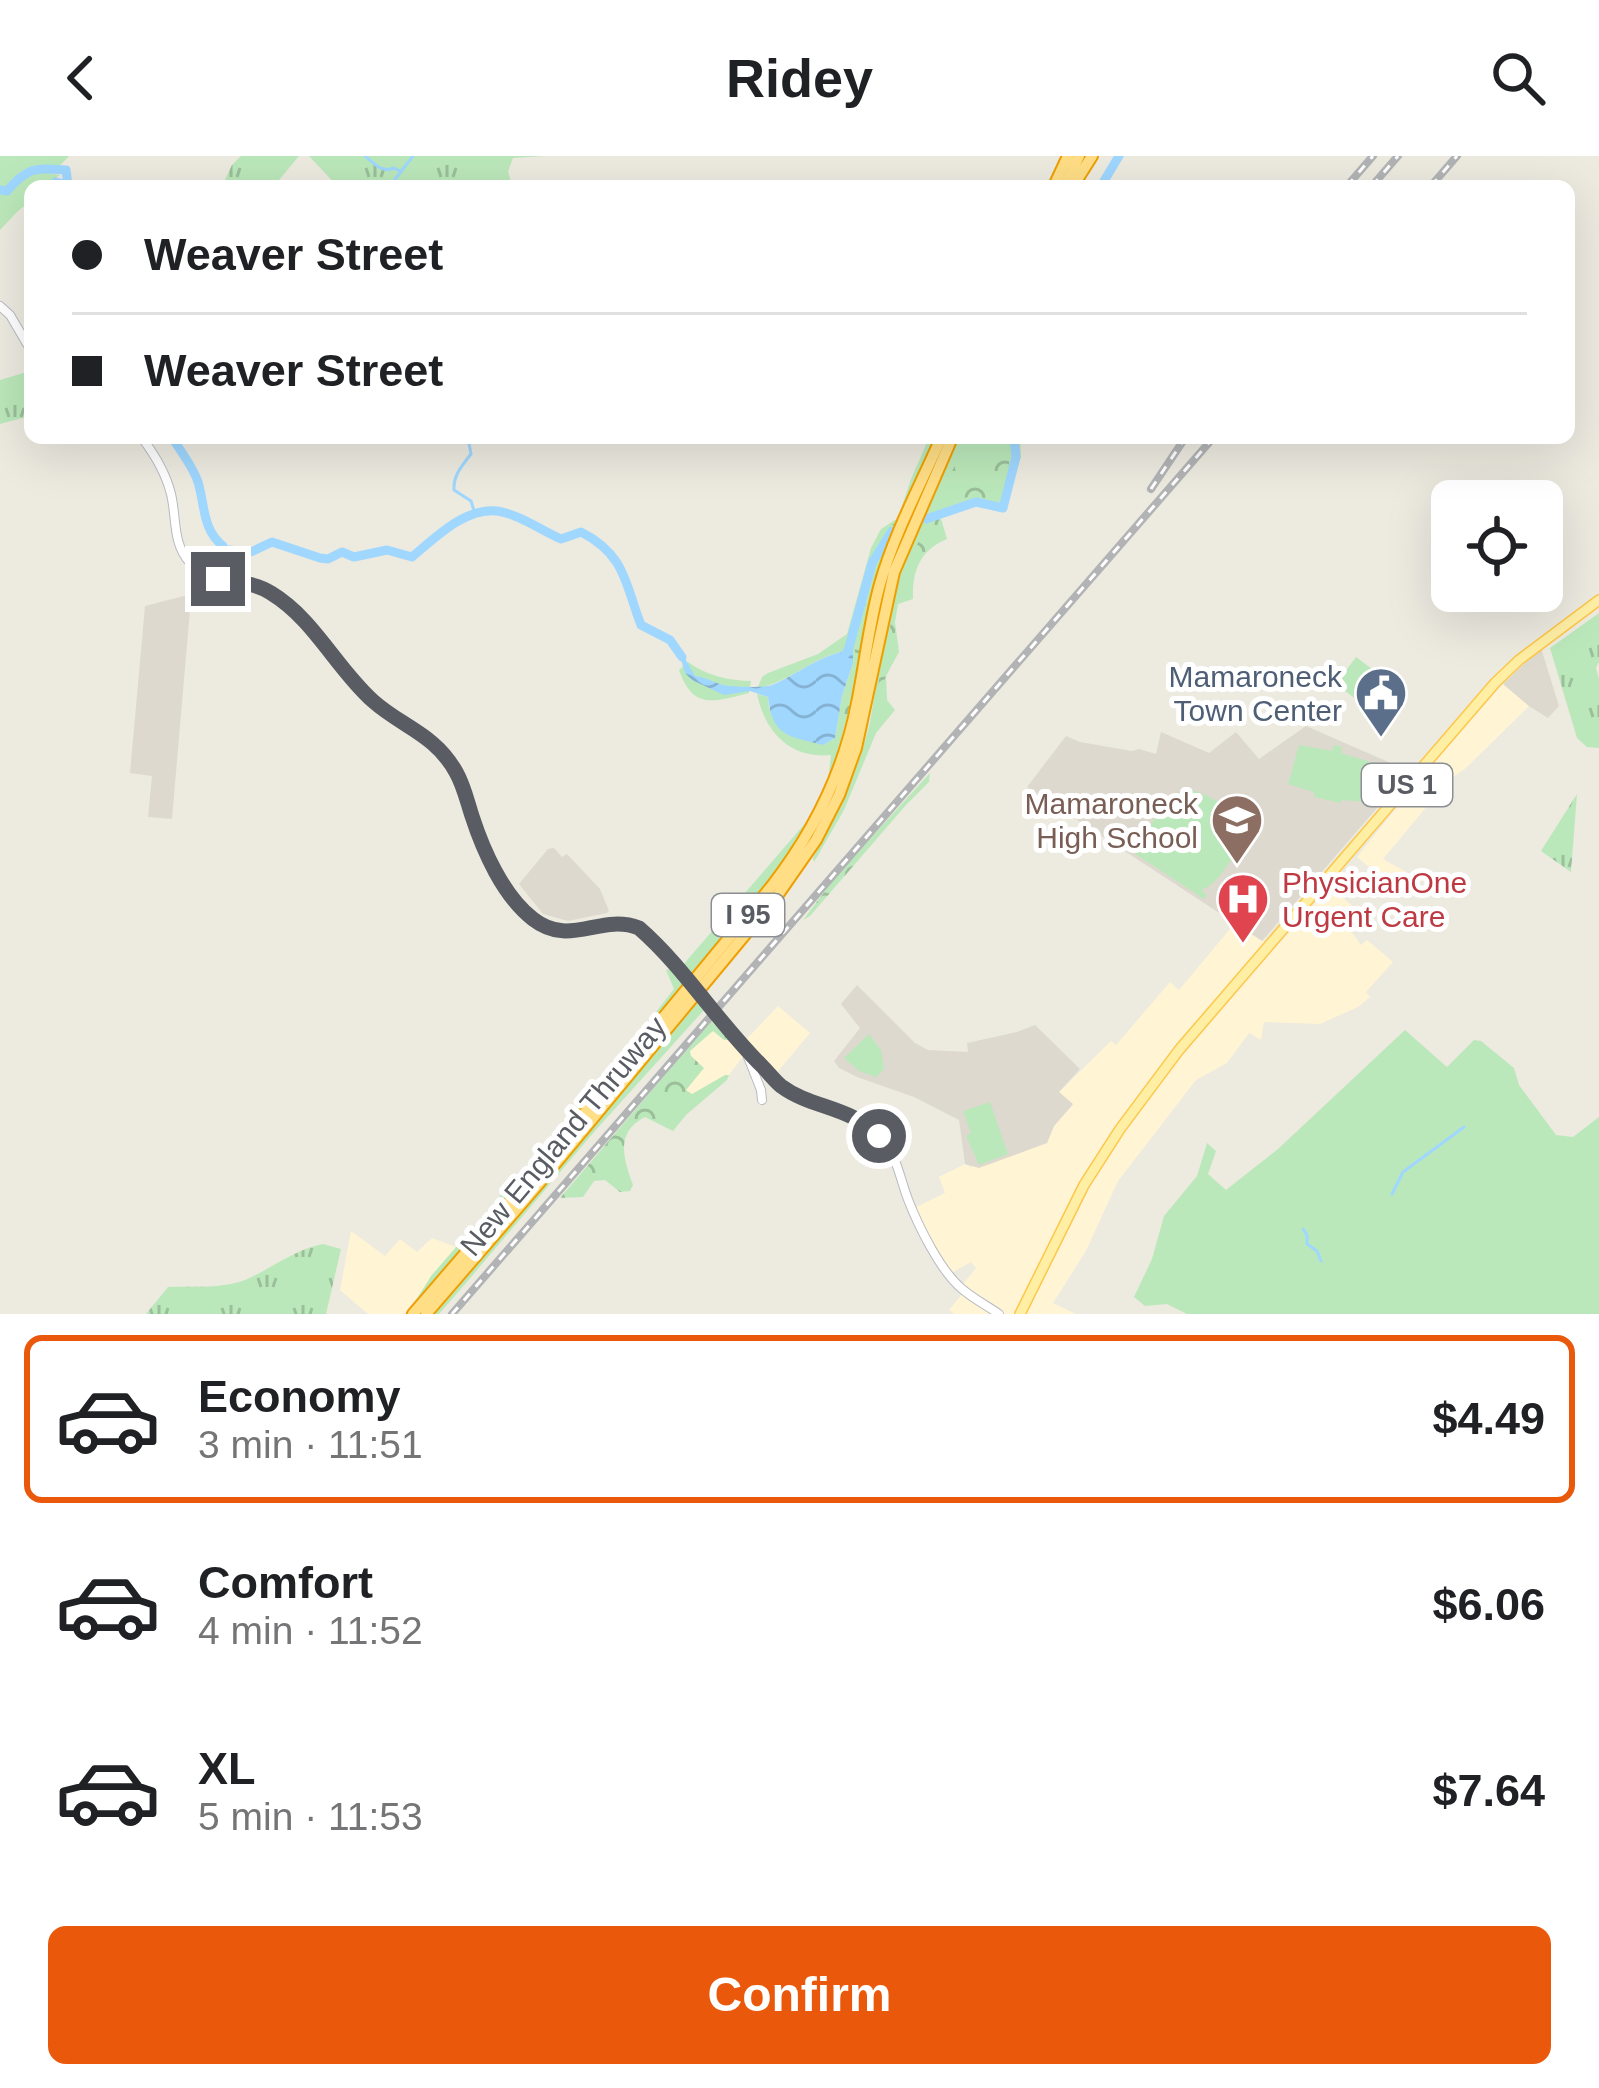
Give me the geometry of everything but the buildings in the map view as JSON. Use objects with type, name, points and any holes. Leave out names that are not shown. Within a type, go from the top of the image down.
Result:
[{"type":"highway","points":[[1074,180],[1092,156]]},
{"type":"highway","name":"New England Thruway","points":[[413,1314],[559,1144],[803,842],[827,798],[850,735],[884,570],[938,444]]},
{"type":"highway","name":"New England Thruway","points":[[426,1314],[752,925],[816,840],[856,748],[894,572],[949,444]]},
{"type":"main road","points":[[0,306],[24,337]]},
{"type":"main road","points":[[146,444],[168,482],[175,533],[187,560],[205,575],[254,585],[281,599],[372,700],[442,752],[461,783],[488,857],[526,912],[547,928],[560,931],[617,922],[639,928],[782,1086],[846,1112],[879,1136],[899,1166],[913,1211],[946,1272],[999,1314]]},
{"type":"main road","name":"US 1","points":[[1020,1314],[1094,1168],[1172,1061],[1495,683],[1599,600]]},
{"type":"main road","points":[[745,1050],[762,1100]]},
{"type":"shaded area","points":[[188,595],[172,819],[148,817],[152,776],[130,773],[145,606]]},
{"type":"shaded area","points":[[1541,648],[1559,706],[1548,718],[1503,684]]},
{"type":"shaded area","points":[[1503,684],[1529,706],[1448,781],[1383,859],[1408,873],[1396,890],[1357,857]]},
{"type":"shaded area","name":"Mamaroneck High School","points":[[1306,726],[1409,771],[1262,941],[1027,787],[1066,736],[1156,754],[1161,732],[1209,753],[1236,732],[1259,759]]},
{"type":"shaded area","points":[[554,848],[562,857],[567,854],[600,889],[607,913],[568,921],[543,914],[519,884],[548,849]]},
{"type":"shaded area","points":[[1330,887],[1355,908],[1344,922],[1361,945],[1367,940],[1393,962],[1366,992],[1370,997],[1320,1024],[1264,1022],[1261,1040],[1249,1033],[1227,1063],[1196,1080],[1118,1181],[1086,1251],[1053,1303],[1076,1314],[954,1314],[949,1310],[976,1268],[971,1262],[946,1276],[910,1210],[945,1193],[939,1177],[965,1164],[970,1167],[1047,1143],[1054,1126],[1073,1105],[1059,1092],[1111,1041],[1116,1045],[1170,982],[1179,990],[1235,923],[1275,948]]},
{"type":"shaded area","points":[[857,985],[915,1043],[928,1050],[968,1052],[967,1043],[1035,1025],[1080,1069],[1059,1092],[1073,1104],[1054,1126],[1047,1143],[979,1168],[965,1164],[959,1120],[839,1068],[834,1061],[860,1028],[841,1004]]},
{"type":"shaded area","points":[[778,1006],[810,1033],[774,1076],[747,1051],[729,1075],[688,1093],[703,1068],[690,1055],[697,1044],[713,1030],[739,1047]]},
{"type":"shaded area","points":[[351,1231],[385,1256],[400,1239],[417,1252],[432,1238],[456,1247],[404,1314],[368,1314],[340,1290]]},
{"type":"green space","points":[[0,156],[69,156],[47,180],[24,180],[24,204],[0,230]]},
{"type":"green space","points":[[241,156],[299,156],[279,180],[225,180]]},
{"type":"green space","points":[[309,156],[545,156],[513,158],[510,180],[331,180]]},
{"type":"green space","points":[[43,172],[60,175],[53,180],[27,180]]},
{"type":"green space","points":[[24,182],[24,206],[0,224],[3,205]]},
{"type":"green space","points":[[24,373],[24,418],[0,424],[0,380]]},
{"type":"green space","points":[[926,444],[931,444],[878,572],[828,781],[831,755],[803,752],[782,740],[766,720],[757,694],[768,697],[769,709],[823,745],[835,738],[853,651],[829,656],[758,687],[768,673],[818,654],[847,634],[871,548],[881,529],[898,518]]},
{"type":"green space","points":[[957,444],[1020,444],[1021,457],[1004,511],[973,505],[940,515],[947,539],[930,549],[920,563],[913,599],[898,604],[899,652],[886,676],[887,700],[895,710],[876,733],[844,810],[814,862],[862,752],[888,613],[909,546]]},
{"type":"green space","points":[[966,444],[1011,444],[1006,484],[998,496],[992,501],[964,498],[938,512],[938,536],[902,586],[924,526]]},
{"type":"green space","points":[[891,524],[897,524],[874,582],[848,714],[831,765],[856,656],[853,643],[871,554]]},
{"type":"green space","points":[[894,608],[896,651],[884,681],[887,715],[869,742],[867,739]]},
{"type":"green space","points":[[1599,613],[1599,748],[1587,747],[1577,738],[1550,648]]},
{"type":"green space","points":[[1356,657],[1399,689],[1378,716],[1336,684]]},
{"type":"green space","points":[[688,662],[718,676],[751,681],[749,693],[715,700],[698,697],[679,670]]},
{"type":"green space","points":[[1299,745],[1332,751],[1334,745],[1342,747],[1341,753],[1377,764],[1368,802],[1314,797],[1314,792],[1288,784]]},
{"type":"green space","points":[[930,773],[929,782],[803,920],[838,874]]},
{"type":"green space","points":[[1185,789],[1222,805],[1243,828],[1243,839],[1229,863],[1201,890],[1207,895],[1204,899],[1134,853],[1136,849],[1143,852],[1156,816]]},
{"type":"green space","points":[[1577,794],[1571,872],[1541,851]]},
{"type":"green space","points":[[808,820],[778,868],[689,976],[683,966],[688,959]]},
{"type":"green space","points":[[671,969],[683,984],[413,1305],[431,1276],[674,989],[666,970]]},
{"type":"green space","points":[[698,1001],[704,1010],[435,1314],[535,1198]]},
{"type":"green space","points":[[711,1021],[729,1040],[713,1031],[690,1051],[704,1068],[686,1090],[692,1094],[729,1075],[727,1080],[673,1131],[645,1117],[635,1123],[624,1147],[633,1185],[630,1191],[620,1192],[605,1180],[594,1181],[583,1197],[560,1198]]},
{"type":"green space","points":[[1405,1030],[1447,1067],[1474,1040],[1481,1041],[1514,1068],[1519,1085],[1556,1135],[1573,1137],[1599,1117],[1599,1314],[1187,1314],[1167,1304],[1145,1306],[1134,1297],[1152,1259],[1164,1216],[1197,1176],[1207,1143],[1216,1151],[1208,1174],[1226,1190],[1278,1149]]},
{"type":"green space","points":[[869,1034],[881,1050],[884,1069],[876,1077],[844,1058]]},
{"type":"green space","points":[[990,1102],[1008,1154],[979,1165],[966,1136],[971,1133],[963,1111]]},
{"type":"green space","points":[[323,1244],[341,1249],[326,1314],[146,1314],[168,1287],[236,1283]]},
{"type":"water","points":[[678,650],[695,676],[748,687],[772,685],[822,659],[853,651],[835,738],[823,745],[784,733],[774,720],[768,697],[750,691],[724,695],[692,680]]},
{"type":"waterway","points":[[365,156],[382,169],[400,171]]},
{"type":"waterway","points":[[395,180],[413,156]]},
{"type":"waterway","points":[[1105,180],[1119,156]]},
{"type":"waterway","points":[[0,190],[7,191],[34,170],[66,170],[67,180]]},
{"type":"waterway","points":[[176,444],[196,476],[208,524],[223,546]]},
{"type":"waterway","points":[[469,444],[471,454],[457,475],[454,490],[471,501],[475,514]]},
{"type":"waterway","points":[[926,519],[976,502],[1003,508],[1016,457],[1015,444]]},
{"type":"waterway","points":[[229,550],[251,552],[272,542],[328,559],[342,552],[354,557],[387,550],[412,557],[462,519],[497,511],[561,539],[581,532],[596,541],[622,572],[641,625],[670,640],[682,657]]},
{"type":"waterway","points":[[841,659],[848,651],[872,563],[892,531]]},
{"type":"waterway","points":[[1392,1194],[1403,1172],[1464,1127]]},
{"type":"waterway","points":[[1303,1229],[1307,1244],[1321,1261]]},
{"type":"railway","points":[[1352,180],[1373,156]]},
{"type":"railway","points":[[1377,180],[1398,156]]},
{"type":"railway","points":[[1436,180],[1457,156]]},
{"type":"railway","points":[[1151,489],[1181,444]]},
{"type":"railway","points":[[452,1314],[1208,444]]},
{"type":"place","name":"Mamaroneck Town Center","points":[[1381,739]]},
{"type":"place","name":"Mamaroneck High School","points":[[1237,866]]},
{"type":"place","name":"PhysicianOne Urgent Care","points":[[1243,945]]},
{"type":"route","points":[[218,579],[254,585],[281,599],[372,700],[442,752],[455,769],[488,857],[532,918],[560,931],[617,922],[639,928],[782,1086],[846,1112],[879,1136]]}]
